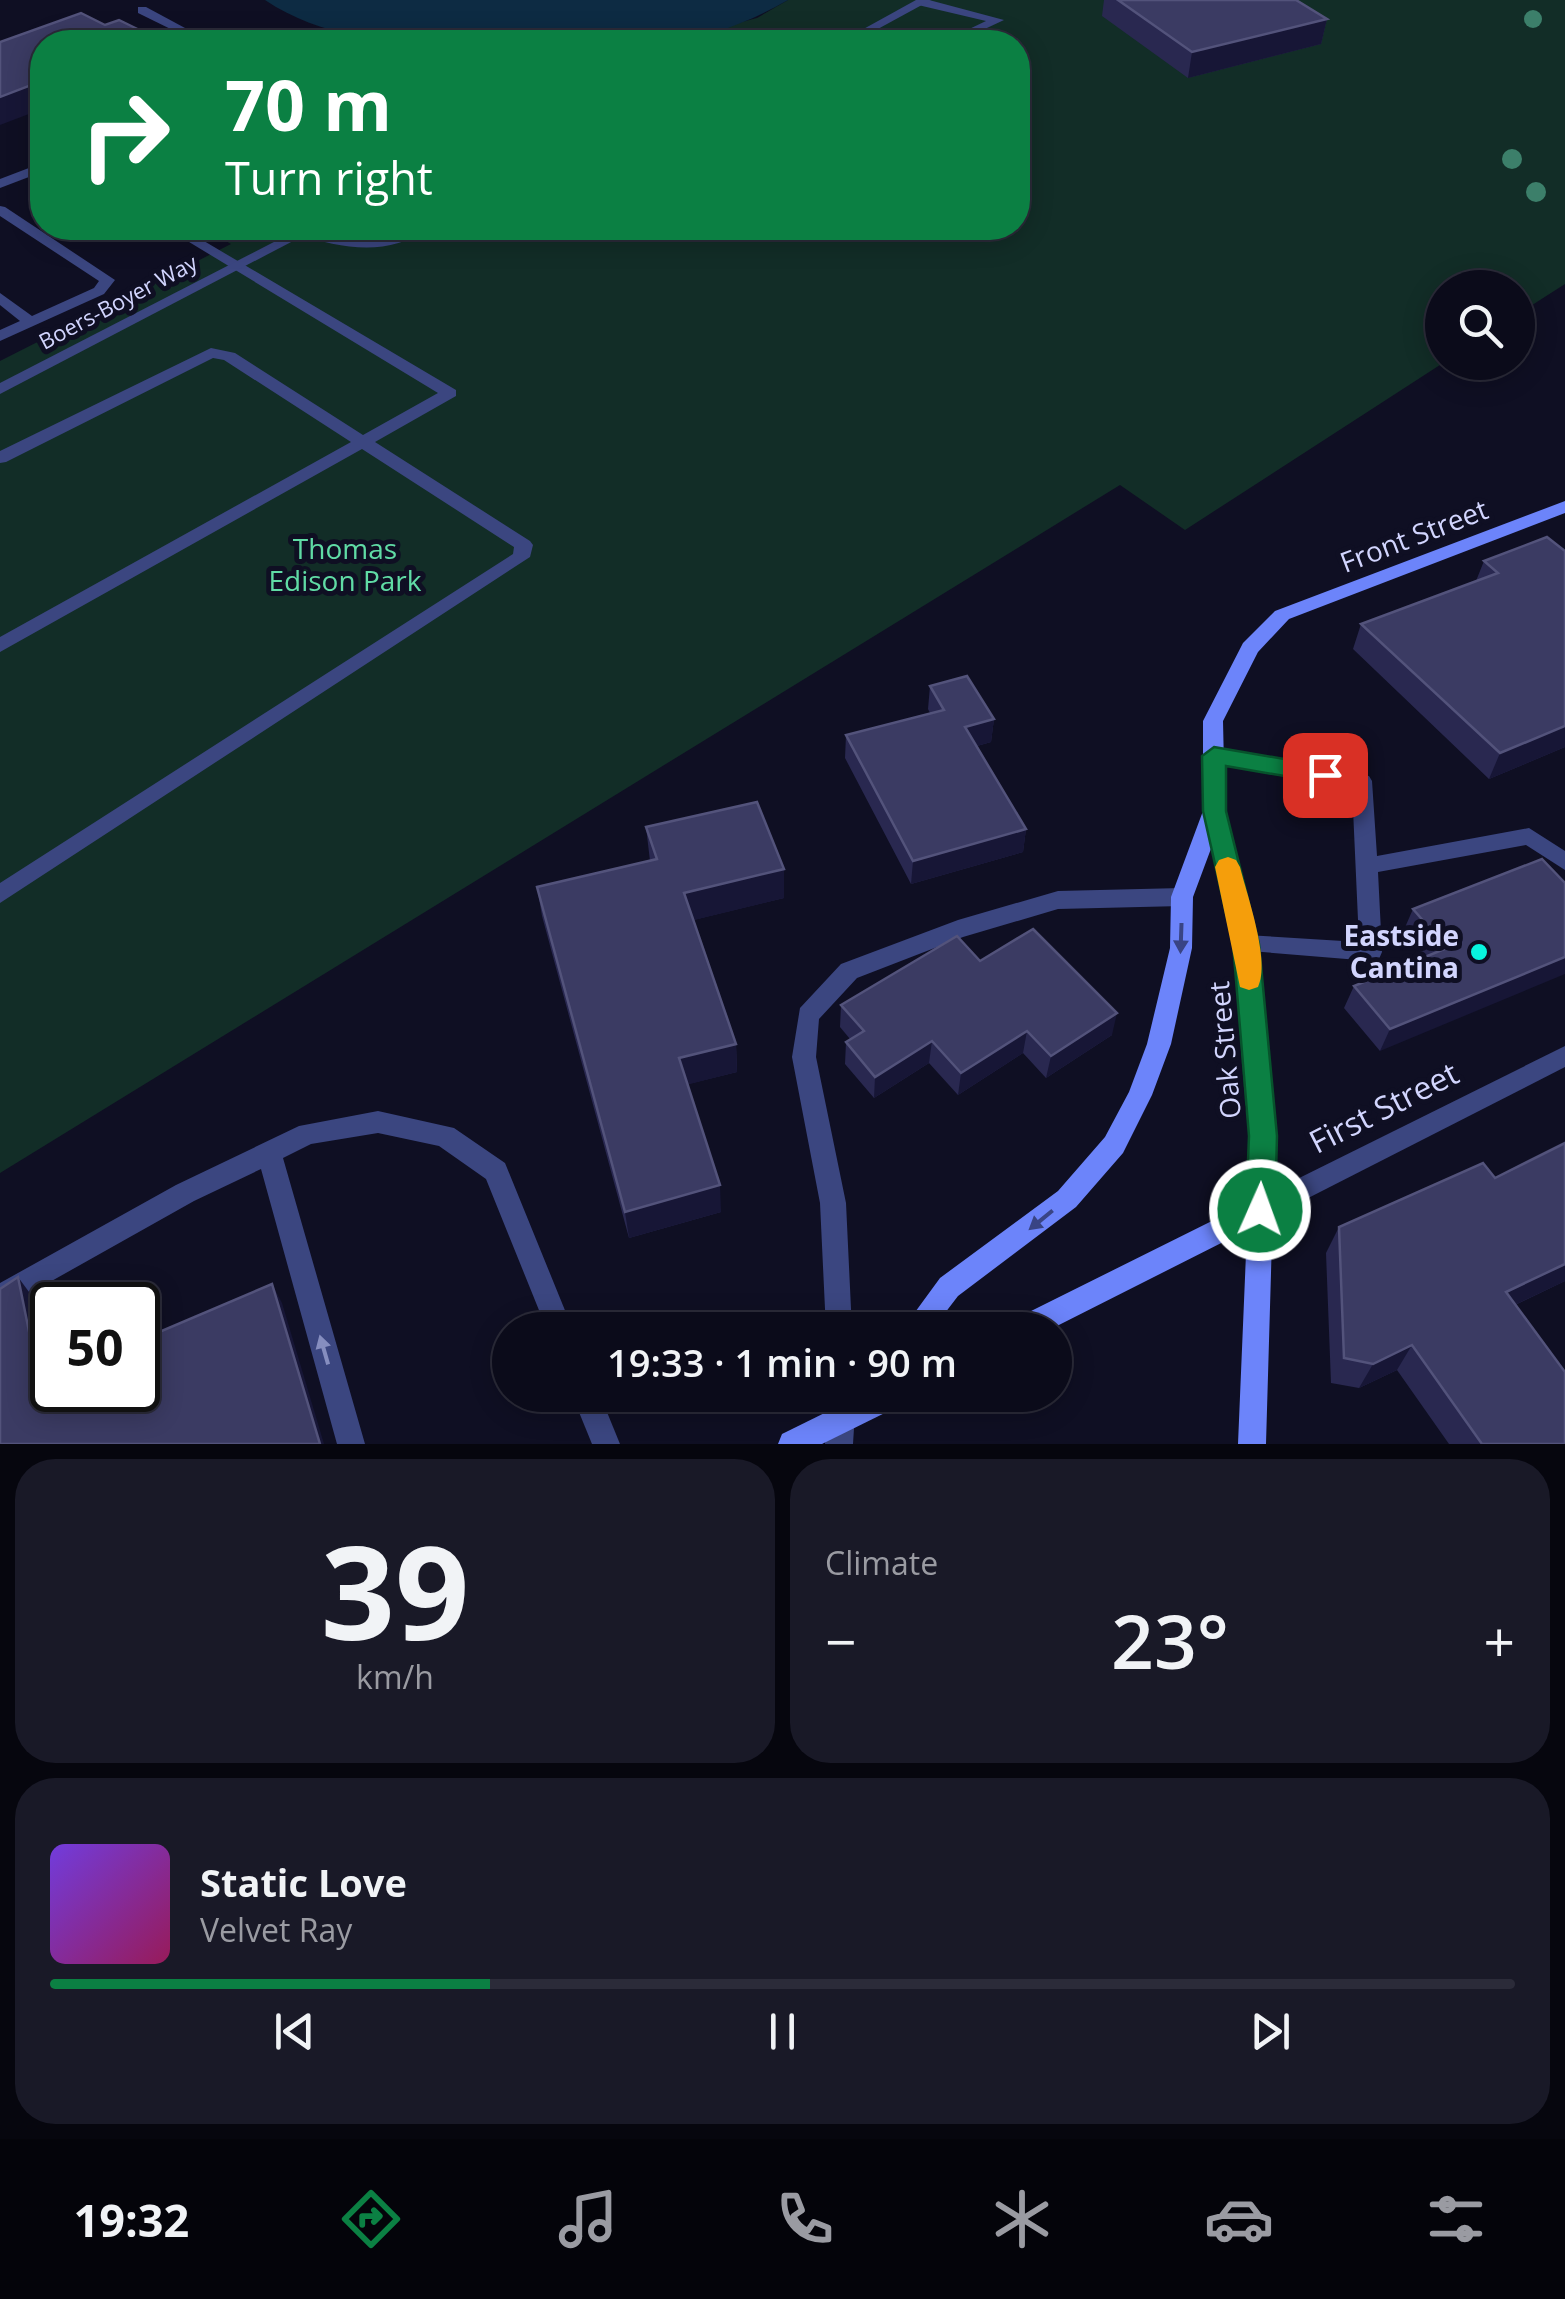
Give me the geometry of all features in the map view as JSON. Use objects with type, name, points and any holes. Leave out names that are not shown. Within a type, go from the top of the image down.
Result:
[{"type":"main road","name":"Front Street","points":[[1282,616],[1565,507]]},
{"type":"main road","name":"Oak Street","points":[[1252,1444],[1263,1136],[1246,944],[1214,811],[1213,722],[1250,648],[1282,616]]},
{"type":"main road","points":[[929,1312],[949,1287],[1012,1244],[1067,1199],[1114,1144],[1140,1094],[1174,992],[1182,948],[1182,897],[1214,811]]},
{"type":"main road","name":"First Street","points":[[1057,1312],[1260,1210]]},
{"type":"main road","points":[[792,1444],[841,1419]]},
{"type":"street","points":[[869,30],[924,1],[998,20],[975,30]]},
{"type":"street","points":[[142,10],[181,30]]},
{"type":"street","points":[[0,184],[30,172]]},
{"type":"street","points":[[0,210],[30,229]]},
{"type":"street","points":[[0,336],[99,291],[108,280],[46,240]]},
{"type":"street","points":[[0,646],[450,393],[192,240]]},
{"type":"street","name":"Boers-Boyer Way","points":[[0,389],[287,240]]},
{"type":"street","points":[[330,240],[340,245],[372,248],[392,240]]},
{"type":"street","points":[[0,298],[31,322]]},
{"type":"street","points":[[0,458],[210,353],[229,356],[524,545],[521,557],[0,894]]},
{"type":"street","points":[[1214,756],[1362,781],[1371,952],[1246,944]]},
{"type":"street","points":[[1366,866],[1529,836],[1565,862]]},
{"type":"street","points":[[838,1312],[833,1203],[804,1058],[808,1015],[849,971],[958,928],[1058,900],[1182,897]]},
{"type":"street","name":"First Street","points":[[1260,1210],[1565,1056]]},
{"type":"street","points":[[0,1297],[184,1194],[308,1134],[378,1122],[445,1136],[496,1171],[553,1312]]},
{"type":"street","points":[[269,1153],[351,1444]]},
{"type":"street","points":[[593,1412],[606,1444]]},
{"type":"green space","name":"Thomas Edison Park","points":[[788,0],[1565,0],[1565,284],[1535,303],[1535,270],[1425,270],[1425,375],[1185,530],[1120,485],[0,1173],[0,361],[231,244],[224,240],[1030,240],[1030,30],[712,30],[757,18]]},
{"type":"water","points":[[265,0],[788,0],[720,30],[330,30]]},
{"type":"building","points":[[1118,0],[1296,0],[1327,19],[1192,52]]},
{"type":"building","points":[[81,13],[105,25],[119,20],[139,30],[34,30]]},
{"type":"building","points":[[30,31],[30,86],[0,97],[0,42]]},
{"type":"building","points":[[1547,537],[1565,551],[1565,726],[1500,753],[1361,624],[1498,573],[1484,561]]},
{"type":"building","points":[[967,676],[994,719],[965,727],[1026,829],[913,861],[846,735],[944,710],[930,686]]},
{"type":"building","points":[[757,802],[784,869],[684,893],[736,1044],[679,1058],[720,1185],[625,1212],[537,887],[657,859],[646,827]]},
{"type":"building","points":[[1542,859],[1565,883],[1565,957],[1390,1029],[1354,986],[1447,948],[1413,909]]},
{"type":"building","points":[[1033,929],[1117,1013],[1051,1056],[1027,1031],[961,1073],[932,1041],[875,1077],[846,1042],[864,1031],[841,1005],[957,936],[980,961]]},
{"type":"building","points":[[1565,1143],[1565,1264],[1506,1292],[1565,1372],[1565,1444],[1482,1444],[1412,1345],[1373,1364],[1344,1358],[1339,1227],[1483,1163],[1495,1178]]},
{"type":"building","points":[[18,1277],[30,1336],[30,1412],[160,1412],[160,1332],[272,1284],[320,1444],[0,1444],[0,1289]]},
{"type":"slow traffic","points":[[1228,867],[1246,944],[1249,979]]},
{"type":"place","name":"Eastside Cantina","points":[[1479,952]]},
{"type":"route","points":[[1260,1210],[1263,1136],[1246,944],[1214,811],[1214,756],[1325,775]]}]
